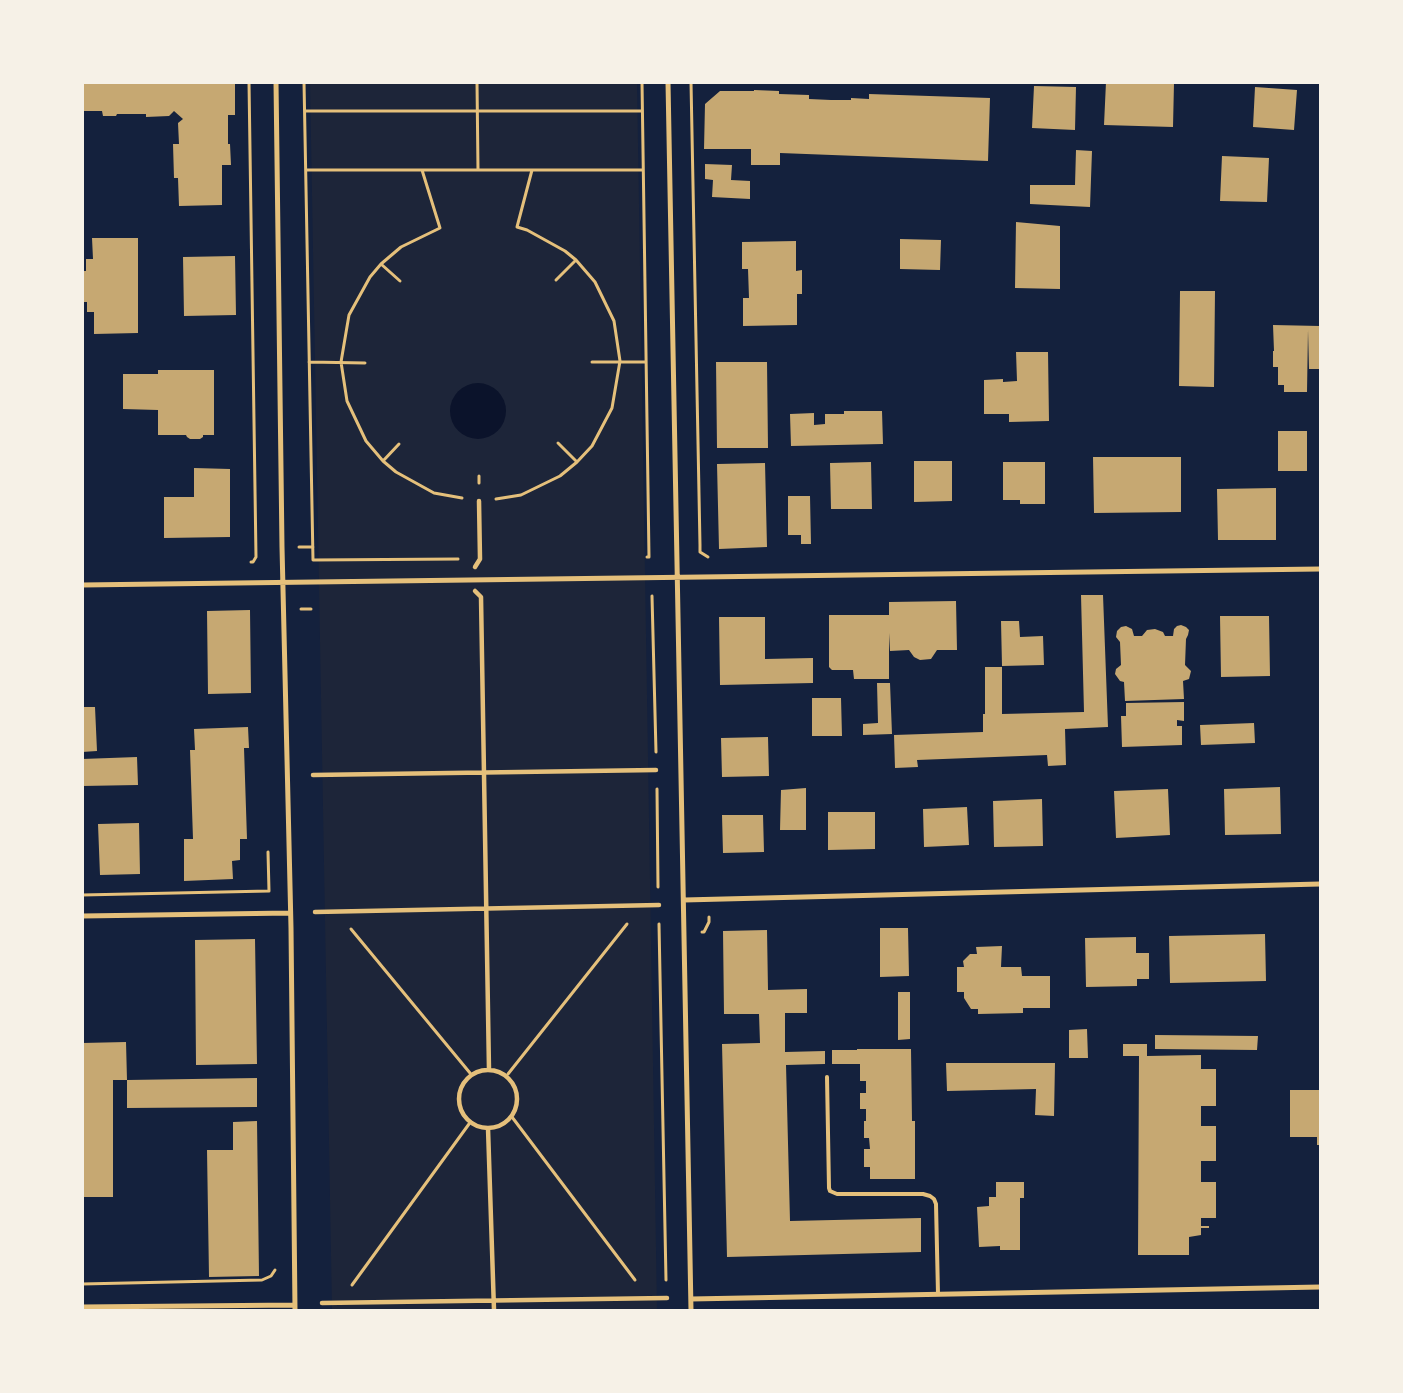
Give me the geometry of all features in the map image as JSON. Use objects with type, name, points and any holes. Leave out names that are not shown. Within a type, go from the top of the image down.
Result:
[{"type":"street","points":[[82,1307],[295,1308],[276,82]]},
{"type":"street","points":[[668,82],[691,1310]]},
{"type":"street","points":[[475,567],[480,559],[479,501]]},
{"type":"street","points":[[82,585],[1320,569]]},
{"type":"street","points":[[475,591],[481,597],[489,1070]]},
{"type":"street","points":[[313,776],[656,770]]},
{"type":"street","points":[[684,900],[1320,884]]},
{"type":"street","points":[[315,912],[659,905]]},
{"type":"street","points":[[82,916],[290,913]]},
{"type":"street","points":[[489,1070],[498,1071],[512,1082],[518,1100],[512,1117],[505,1123],[497,1127],[478,1127],[464,1116],[460,1108],[459,1098],[465,1081],[480,1071],[489,1070]]},
{"type":"street","points":[[488,1128],[494,1310]]},
{"type":"street","points":[[691,1299],[1320,1287]]},
{"type":"street","points":[[322,1303],[667,1298]]},
{"type":"lane","points":[[827,1077],[828,1188],[837,1194],[923,1194],[934,1199],[936,1204],[938,1294]]},
{"type":"path","points":[[243,562],[253,562],[256,557],[249,82]]},
{"type":"path","points":[[304,82],[313,560],[480,559]]},
{"type":"path","points":[[477,82],[478,170]]},
{"type":"path","points":[[642,82],[649,557],[642,557]]},
{"type":"path","points":[[691,82],[700,552],[711,559]]},
{"type":"path","points":[[305,111],[642,111]]},
{"type":"path","points":[[306,170],[643,170]]},
{"type":"path","points":[[422,170],[440,228],[401,247],[381,264],[370,277],[349,315],[341,362],[347,402],[366,441],[383,462],[396,472],[434,493],[479,501],[520,495],[560,476],[578,462],[592,446],[612,408],[620,361],[614,321],[595,282],[576,260],[565,251],[517,227],[532,170]]},
{"type":"path","points":[[556,280],[576,260]]},
{"type":"path","points":[[381,264],[400,281]]},
{"type":"path","points":[[309,362],[365,363]]},
{"type":"path","points":[[592,362],[646,362]]},
{"type":"path","points":[[558,443],[578,462]]},
{"type":"path","points":[[383,462],[400,444]]},
{"type":"path","points":[[299,547],[313,547]]},
{"type":"path","points":[[652,594],[667,1298]]},
{"type":"path","points":[[300,609],[311,609]]},
{"type":"path","points":[[82,895],[269,891],[268,852]]},
{"type":"path","points":[[506,1076],[642,906]]},
{"type":"path","points":[[337,912],[472,1075]]},
{"type":"path","points":[[512,1117],[650,1299]]},
{"type":"path","points":[[339,1303],[471,1123]]},
{"type":"path","points":[[82,1284],[262,1280],[262,1286]]},
{"type":"shaded area","points":[[310,83],[637,83],[657,1310],[332,1310]]},
{"type":"shaded area","points":[[473,383],[483,383],[498,391],[504,400],[506,411],[504,422],[498,431],[483,439],[473,439],[462,434],[455,427],[450,416],[450,406],[455,395],[462,388]]},
{"type":"building","points":[[82,82],[235,82],[235,115],[228,115],[228,144],[230,144],[231,165],[222,165],[222,205],[179,206],[178,178],[174,178],[173,144],[179,144],[178,123],[183,119],[174,111],[169,116],[146,117],[146,114],[103,116],[102,111],[82,111]]},
{"type":"building","points":[[1106,82],[1174,83],[1173,127],[1104,125]]},
{"type":"building","points":[[1034,86],[1076,87],[1075,130],[1032,128]]},
{"type":"building","points":[[1255,87],[1297,90],[1294,130],[1253,127]]},
{"type":"building","points":[[720,91],[779,91],[779,94],[809,95],[809,99],[831,100],[869,99],[869,94],[990,98],[988,161],[780,153],[780,165],[751,165],[751,149],[704,149],[705,104]]},
{"type":"building","points":[[1076,150],[1092,151],[1090,207],[1030,204],[1030,185],[1075,185]]},
{"type":"building","points":[[1222,156],[1269,158],[1267,202],[1220,201]]},
{"type":"building","points":[[705,164],[732,165],[731,180],[750,181],[750,199],[712,197],[713,180],[705,179]]},
{"type":"building","points":[[1016,222],[1060,226],[1060,289],[1015,288]]},
{"type":"building","points":[[92,238],[138,238],[138,333],[94,334],[94,312],[87,312],[87,302],[82,302],[82,271],[86,271],[86,259],[93,259]]},
{"type":"building","points":[[900,239],[941,240],[940,270],[900,269]]},
{"type":"building","points":[[796,241],[796,271],[802,270],[802,294],[797,294],[797,325],[743,326],[743,298],[749,298],[748,269],[742,269],[742,242]]},
{"type":"building","points":[[235,256],[236,315],[184,316],[183,257]]},
{"type":"building","points":[[1180,291],[1215,291],[1214,387],[1179,386]]},
{"type":"building","points":[[1273,325],[1320,326],[1320,369],[1309,369],[1308,330],[1307,392],[1284,392],[1284,385],[1278,385],[1278,367],[1273,367]]},
{"type":"building","points":[[1016,352],[1048,352],[1049,421],[1009,422],[1009,414],[984,414],[984,380],[1003,379],[1003,382],[1017,381]]},
{"type":"building","points":[[716,362],[767,362],[768,448],[717,448]]},
{"type":"building","points":[[158,370],[214,370],[214,435],[203,435],[200,439],[190,439],[186,435],[158,435],[158,410],[123,409],[123,374],[158,374]]},
{"type":"building","points":[[844,411],[882,411],[883,444],[791,446],[790,414],[814,413],[814,425],[825,424],[825,414],[844,414]]},
{"type":"building","points":[[1278,431],[1307,431],[1307,471],[1278,471]]},
{"type":"building","points":[[1093,457],[1181,457],[1181,512],[1094,513]]},
{"type":"building","points":[[914,461],[952,461],[952,501],[914,502]]},
{"type":"building","points":[[871,462],[872,509],[831,509],[830,463]]},
{"type":"building","points":[[1003,462],[1045,462],[1045,504],[1020,504],[1020,500],[1003,500]]},
{"type":"building","points":[[765,463],[767,547],[719,549],[717,464]]},
{"type":"building","points":[[194,468],[230,469],[230,537],[164,538],[164,497],[194,497]]},
{"type":"building","points":[[1276,488],[1276,540],[1218,540],[1217,489]]},
{"type":"building","points":[[788,496],[810,496],[811,544],[801,544],[801,535],[788,535]]},
{"type":"building","points":[[1081,595],[1103,595],[1108,727],[1065,729],[1066,765],[1048,766],[1047,755],[917,760],[918,767],[895,768],[894,735],[983,732],[985,667],[1002,667],[1002,714],[1084,712]]},
{"type":"building","points":[[956,601],[957,650],[937,650],[931,659],[920,660],[914,657],[909,650],[890,651],[889,633],[889,679],[854,679],[853,670],[832,670],[829,667],[829,615],[889,615],[889,602]]},
{"type":"building","points":[[250,610],[251,693],[208,694],[207,611]]},
{"type":"building","points":[[1220,616],[1269,616],[1270,676],[1221,677]]},
{"type":"building","points":[[719,617],[765,617],[765,659],[813,658],[813,683],[720,685]]},
{"type":"building","points":[[1001,621],[1019,621],[1020,637],[1043,636],[1044,665],[1002,666]]},
{"type":"building","points":[[1181,625],[1189,630],[1186,639],[1185,665],[1191,671],[1189,679],[1183,681],[1184,699],[1125,701],[1124,682],[1120,681],[1115,674],[1116,669],[1121,665],[1120,642],[1116,637],[1117,631],[1121,627],[1126,626],[1132,629],[1134,636],[1142,636],[1147,630],[1155,629],[1163,632],[1165,636],[1173,636],[1174,629]]},
{"type":"building","points":[[877,683],[890,683],[892,734],[863,735],[863,724],[878,723]]},
{"type":"building","points":[[812,698],[841,698],[842,736],[812,736]]},
{"type":"building","points":[[1184,702],[1184,721],[1177,720],[1177,726],[1182,726],[1182,745],[1122,747],[1121,716],[1126,716],[1126,703]]},
{"type":"building","points":[[82,707],[95,707],[97,751],[82,752]]},
{"type":"building","points":[[1254,723],[1255,743],[1201,745],[1200,725]]},
{"type":"building","points":[[248,727],[249,748],[244,748],[247,839],[240,839],[240,860],[232,861],[233,879],[184,881],[184,839],[193,839],[190,750],[195,750],[194,729]]},
{"type":"building","points":[[768,737],[769,776],[722,777],[721,738]]},
{"type":"building","points":[[137,757],[138,785],[82,786],[82,759]]},
{"type":"building","points":[[1280,787],[1281,834],[1225,835],[1224,789]]},
{"type":"building","points":[[806,788],[806,830],[780,830],[781,790]]},
{"type":"building","points":[[1168,789],[1170,835],[1116,838],[1114,791]]},
{"type":"building","points":[[1042,799],[1043,846],[994,847],[993,801]]},
{"type":"building","points":[[967,807],[969,845],[924,847],[923,809]]},
{"type":"building","points":[[828,812],[875,812],[875,849],[828,850]]},
{"type":"building","points":[[722,815],[763,815],[764,852],[723,853]]},
{"type":"building","points":[[139,823],[140,874],[100,875],[98,824]]},
{"type":"building","points":[[880,928],[908,928],[909,976],[880,977]]},
{"type":"building","points":[[767,930],[768,990],[807,989],[807,1013],[785,1013],[785,1052],[825,1051],[825,1064],[786,1065],[790,1221],[921,1218],[921,1252],[727,1257],[722,1044],[760,1043],[759,1014],[724,1014],[723,931]]},
{"type":"building","points":[[1265,934],[1266,981],[1170,983],[1169,936]]},
{"type":"building","points":[[1136,937],[1136,953],[1149,953],[1149,979],[1137,979],[1137,986],[1086,987],[1085,938]]},
{"type":"building","points":[[255,939],[257,1064],[196,1065],[195,940]]},
{"type":"building","points":[[1002,946],[1001,967],[1021,967],[1022,976],[1050,976],[1050,1008],[1023,1008],[1023,1013],[978,1014],[978,1009],[971,1009],[964,998],[964,992],[957,992],[957,967],[964,967],[963,961],[970,954],[977,954],[976,947]]},
{"type":"building","points":[[898,992],[910,992],[910,1039],[898,1040]]},
{"type":"building","points":[[1087,1029],[1088,1058],[1069,1058],[1069,1030]]},
{"type":"building","points":[[1155,1035],[1258,1036],[1257,1050],[1155,1049]]},
{"type":"building","points":[[126,1042],[127,1080],[113,1080],[113,1197],[84,1197],[84,1080],[82,1080],[82,1043]]},
{"type":"building","points":[[1123,1044],[1147,1044],[1147,1056],[1201,1055],[1201,1069],[1216,1069],[1216,1106],[1201,1106],[1201,1126],[1216,1126],[1216,1161],[1201,1161],[1201,1182],[1216,1182],[1216,1218],[1201,1218],[1201,1226],[1209,1226],[1209,1228],[1201,1228],[1201,1235],[1189,1237],[1189,1255],[1138,1255],[1139,1056],[1123,1056]]},
{"type":"building","points":[[911,1049],[912,1121],[915,1121],[915,1179],[870,1179],[870,1167],[864,1167],[864,1149],[870,1149],[869,1138],[864,1138],[866,1109],[860,1109],[860,1093],[866,1093],[866,1081],[860,1081],[860,1064],[832,1064],[832,1050]]},
{"type":"building","points":[[946,1063],[1055,1063],[1054,1116],[1035,1115],[1036,1089],[947,1091]]},
{"type":"building","points":[[257,1078],[257,1107],[127,1108],[127,1080]]},
{"type":"building","points":[[1290,1090],[1320,1090],[1320,1145],[1317,1145],[1317,1137],[1290,1137]]},
{"type":"building","points":[[257,1121],[259,1276],[209,1277],[207,1150],[233,1150],[233,1122]]},
{"type":"building","points":[[996,1182],[1024,1182],[1024,1198],[1020,1198],[1020,1250],[1000,1250],[1000,1246],[979,1247],[977,1207],[989,1206],[989,1197],[996,1197]]}]
